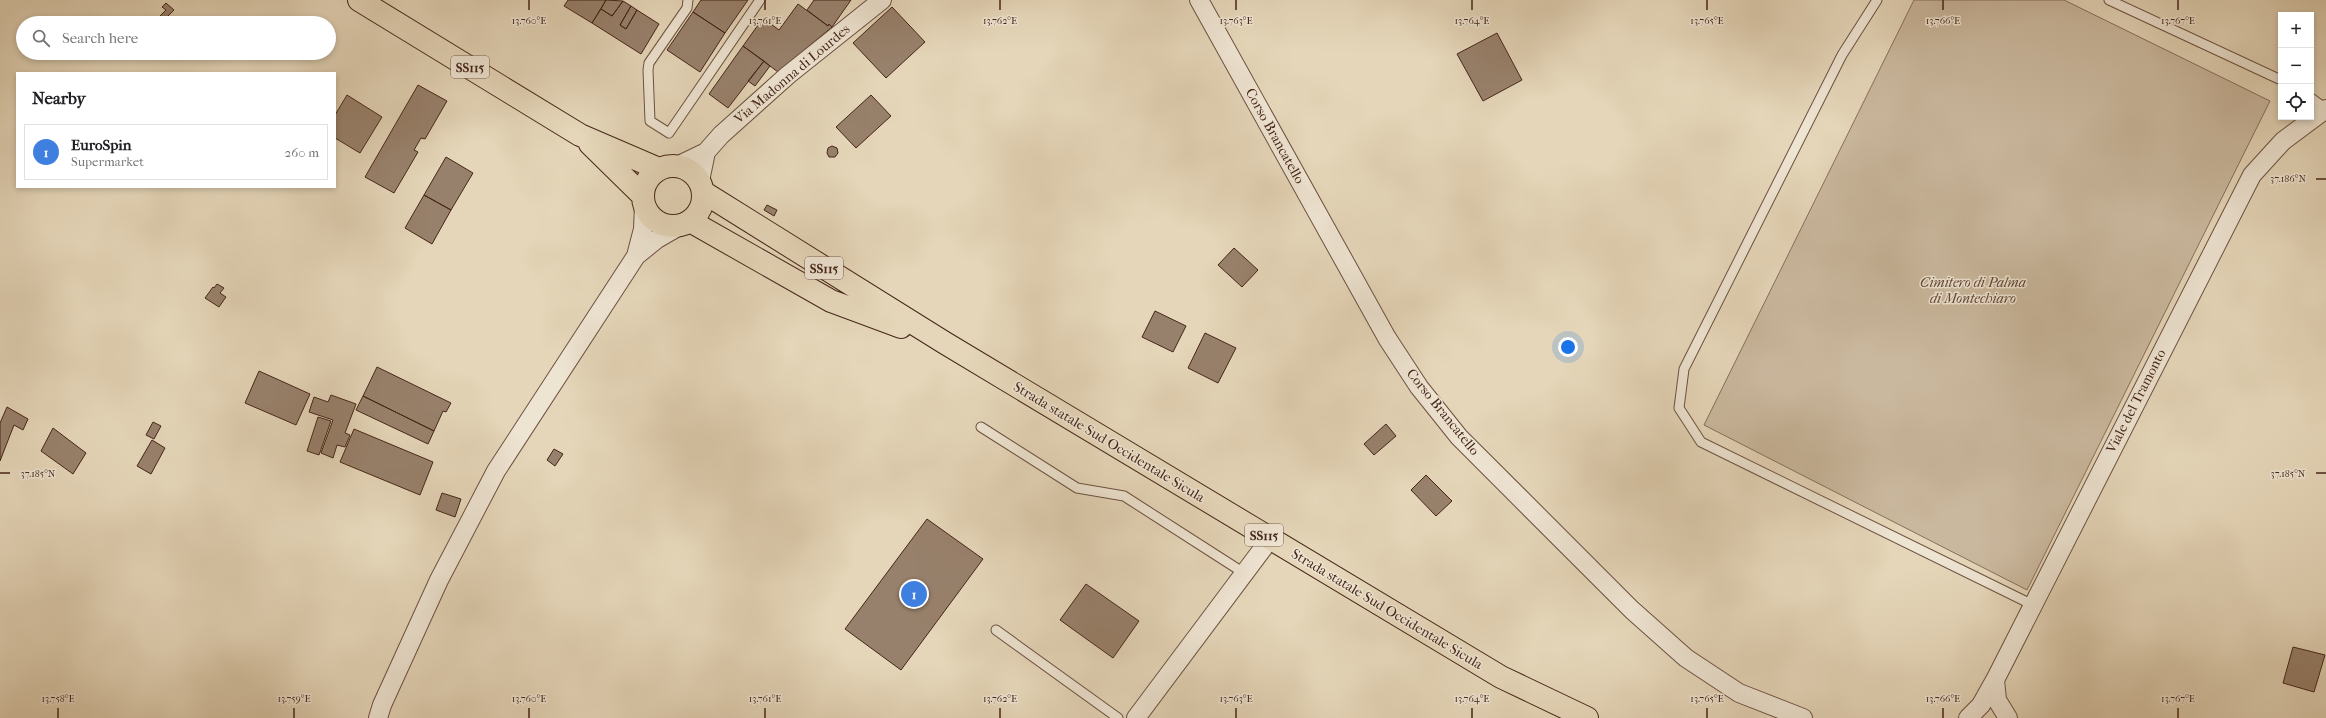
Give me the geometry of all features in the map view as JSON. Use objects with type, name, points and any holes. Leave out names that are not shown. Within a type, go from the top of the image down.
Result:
[{"type":"main road","name":"Strada statale Sud Occidentale Sicula","points":[[359,0],[580,135],[668,167],[691,171],[702,186],[945,343],[1501,677],[1587,718]]},
{"type":"main road","name":"Strada statale Sud Occidentale Sicula","points":[[580,135],[643,201],[649,214],[660,223],[673,226],[687,223],[831,301],[945,343]]},
{"type":"main road","points":[[643,201],[647,179],[668,167]]},
{"type":"main road","points":[[687,223],[702,205],[702,186]]},
{"type":"street","name":"Via Madonna di Lourdes","points":[[668,167],[706,152],[721,135],[788,75],[882,0]]},
{"type":"street","name":"Corso Brancatello","points":[[1199,0],[1387,338],[1419,387],[1459,437],[1632,610],[1686,658],[1739,693],[1803,718]]},
{"type":"street","name":"Viale del Tramonto","points":[[1968,718],[1981,705],[1995,680],[2252,175],[2283,141],[2326,109]]},
{"type":"street","name":"Via Madonna di Lourdes","points":[[702,186],[706,152]]},
{"type":"street","points":[[378,718],[382,705],[439,580],[496,471],[636,256],[643,228],[643,201]]},
{"type":"street","points":[[636,256],[658,239],[687,223]]},
{"type":"street","points":[[1136,718],[1270,538]]},
{"type":"street","points":[[1995,680],[1997,700],[2008,718]]},
{"type":"lane","points":[[688,0],[687,8],[649,63],[648,70],[650,121],[669,133],[760,0]]},
{"type":"lane","points":[[1877,0],[1842,55],[1684,369],[1679,408],[1701,442],[2033,605]]},
{"type":"lane","points":[[2109,0],[2278,79]]},
{"type":"lane","points":[[2314,100],[2326,109]]},
{"type":"lane","points":[[981,427],[1077,488],[1124,496],[1244,573]]},
{"type":"lane","points":[[996,630],[1118,718]]},
{"type":"green space","name":"Cimitero di Palma di Montechiaro","points":[[1914,0],[2064,0],[2270,101],[2027,590],[1704,425]]},
{"type":"building","points":[[568,0],[606,0],[592,23],[564,6]]},
{"type":"building","points":[[606,0],[623,1],[612,16],[601,9]]},
{"type":"building","points":[[701,0],[748,0],[725,33],[693,12]]},
{"type":"building","points":[[814,0],[851,0],[832,27],[829,24],[828,26],[807,10]]},
{"type":"building","points":[[623,1],[631,6],[620,25],[626,29],[637,10],[659,24],[641,54],[592,23],[601,9],[612,16]]},
{"type":"building","points":[[166,3],[174,10],[168,16],[160,16],[166,10],[162,7]]},
{"type":"building","points":[[798,4],[828,26],[829,24],[832,27],[778,72],[743,46],[763,18],[779,30]]},
{"type":"building","points":[[631,6],[637,10],[626,29],[620,25]]},
{"type":"building","points":[[892,7],[925,42],[886,78],[853,43]]},
{"type":"building","points":[[693,12],[725,33],[700,72],[667,50]]},
{"type":"building","points":[[1497,33],[1522,80],[1483,101],[1457,54]]},
{"type":"building","points":[[743,46],[764,61],[728,108],[709,94]]},
{"type":"building","points":[[764,61],[770,66],[755,86],[748,81]]},
{"type":"building","points":[[418,85],[447,101],[425,139],[421,138],[414,150],[418,152],[394,193],[365,177]]},
{"type":"building","points":[[347,95],[382,117],[360,153],[336,139],[336,113]]},
{"type":"building","points":[[871,95],[891,116],[856,148],[836,127]]},
{"type":"building","points":[[832,146],[837,148],[838,153],[835,157],[829,157],[827,153],[828,148]]},
{"type":"building","points":[[446,157],[473,173],[451,210],[424,195]]},
{"type":"building","points":[[424,195],[451,210],[432,244],[405,228]]},
{"type":"building","points":[[767,205],[777,210],[774,216],[764,210]]},
{"type":"building","points":[[1234,248],[1258,270],[1242,287],[1218,265]]},
{"type":"building","points":[[217,284],[224,288],[220,293],[226,297],[219,307],[205,298]]},
{"type":"building","points":[[1155,311],[1186,326],[1173,352],[1142,337]]},
{"type":"building","points":[[1205,333],[1236,348],[1218,383],[1188,368]]},
{"type":"building","points":[[377,367],[451,403],[446,412],[443,411],[434,431],[363,396]]},
{"type":"building","points":[[259,371],[310,394],[296,425],[245,403]]},
{"type":"building","points":[[331,395],[356,404],[345,433],[350,435],[345,447],[337,445],[333,458],[321,453],[333,420],[309,412],[314,397],[328,402]]},
{"type":"building","points":[[363,396],[434,431],[428,444],[356,410]]},
{"type":"building","points":[[7,407],[28,419],[23,430],[14,425],[0,461],[0,423]]},
{"type":"building","points":[[318,417],[331,421],[319,455],[307,451]]},
{"type":"building","points":[[153,422],[161,426],[154,439],[146,435]]},
{"type":"building","points":[[1386,424],[1396,436],[1374,455],[1364,444]]},
{"type":"building","points":[[53,428],[86,453],[73,474],[41,451]]},
{"type":"building","points":[[354,429],[433,462],[420,495],[340,462]]},
{"type":"building","points":[[152,440],[165,448],[151,474],[137,466]]},
{"type":"building","points":[[554,449],[563,454],[555,466],[547,460]]},
{"type":"building","points":[[1426,475],[1452,501],[1436,516],[1411,490]]},
{"type":"building","points":[[442,493],[461,499],[455,517],[436,510]]},
{"type":"building","points":[[927,519],[983,559],[901,670],[845,629]]},
{"type":"building","points":[[1086,584],[1139,621],[1113,658],[1060,620]]},
{"type":"building","points":[[2293,647],[2325,655],[2314,692],[2283,683]]},
{"type":"place","name":"EuroSpin","points":[[914,594]]}]
